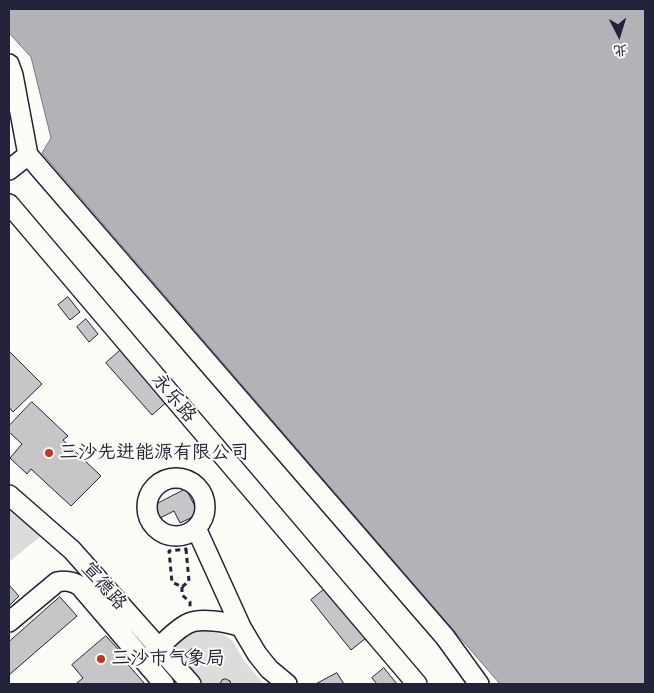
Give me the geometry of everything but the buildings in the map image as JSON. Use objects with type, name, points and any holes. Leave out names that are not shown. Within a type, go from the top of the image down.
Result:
[{"type":"street","points":[[9,64],[28,155],[445,637],[479,684]]},
{"type":"street","points":[[9,170],[28,155]]},
{"type":"street","name":"永乐路","points":[[9,204],[417,684]]},
{"type":"street","name":"宣德路","points":[[9,495],[72,550],[191,684]]},
{"type":"street","points":[[196,528],[241,627],[257,654],[269,669],[287,684]]},
{"type":"street","points":[[9,622],[57,582],[66,580],[74,582],[80,586],[164,684]]},
{"type":"street","points":[[145,662],[188,623],[206,621],[230,623],[241,627]]},
{"type":"path","points":[[186,549],[189,581],[182,587],[172,582],[169,551],[186,549]]},
{"type":"shaded area","points":[[9,9],[645,9],[645,684],[500,684],[42,153],[51,138],[31,57],[9,33]]},
{"type":"shaded area","points":[[9,507],[41,536],[9,562]]},
{"type":"shaded area","points":[[205,631],[222,634],[232,640],[245,662],[264,684],[191,684],[165,655],[174,645],[188,635]]},
{"type":"place","name":"三沙先进能源有限公司","points":[[49,453]]},
{"type":"place","name":"三沙市气象局","points":[[101,659]]}]
